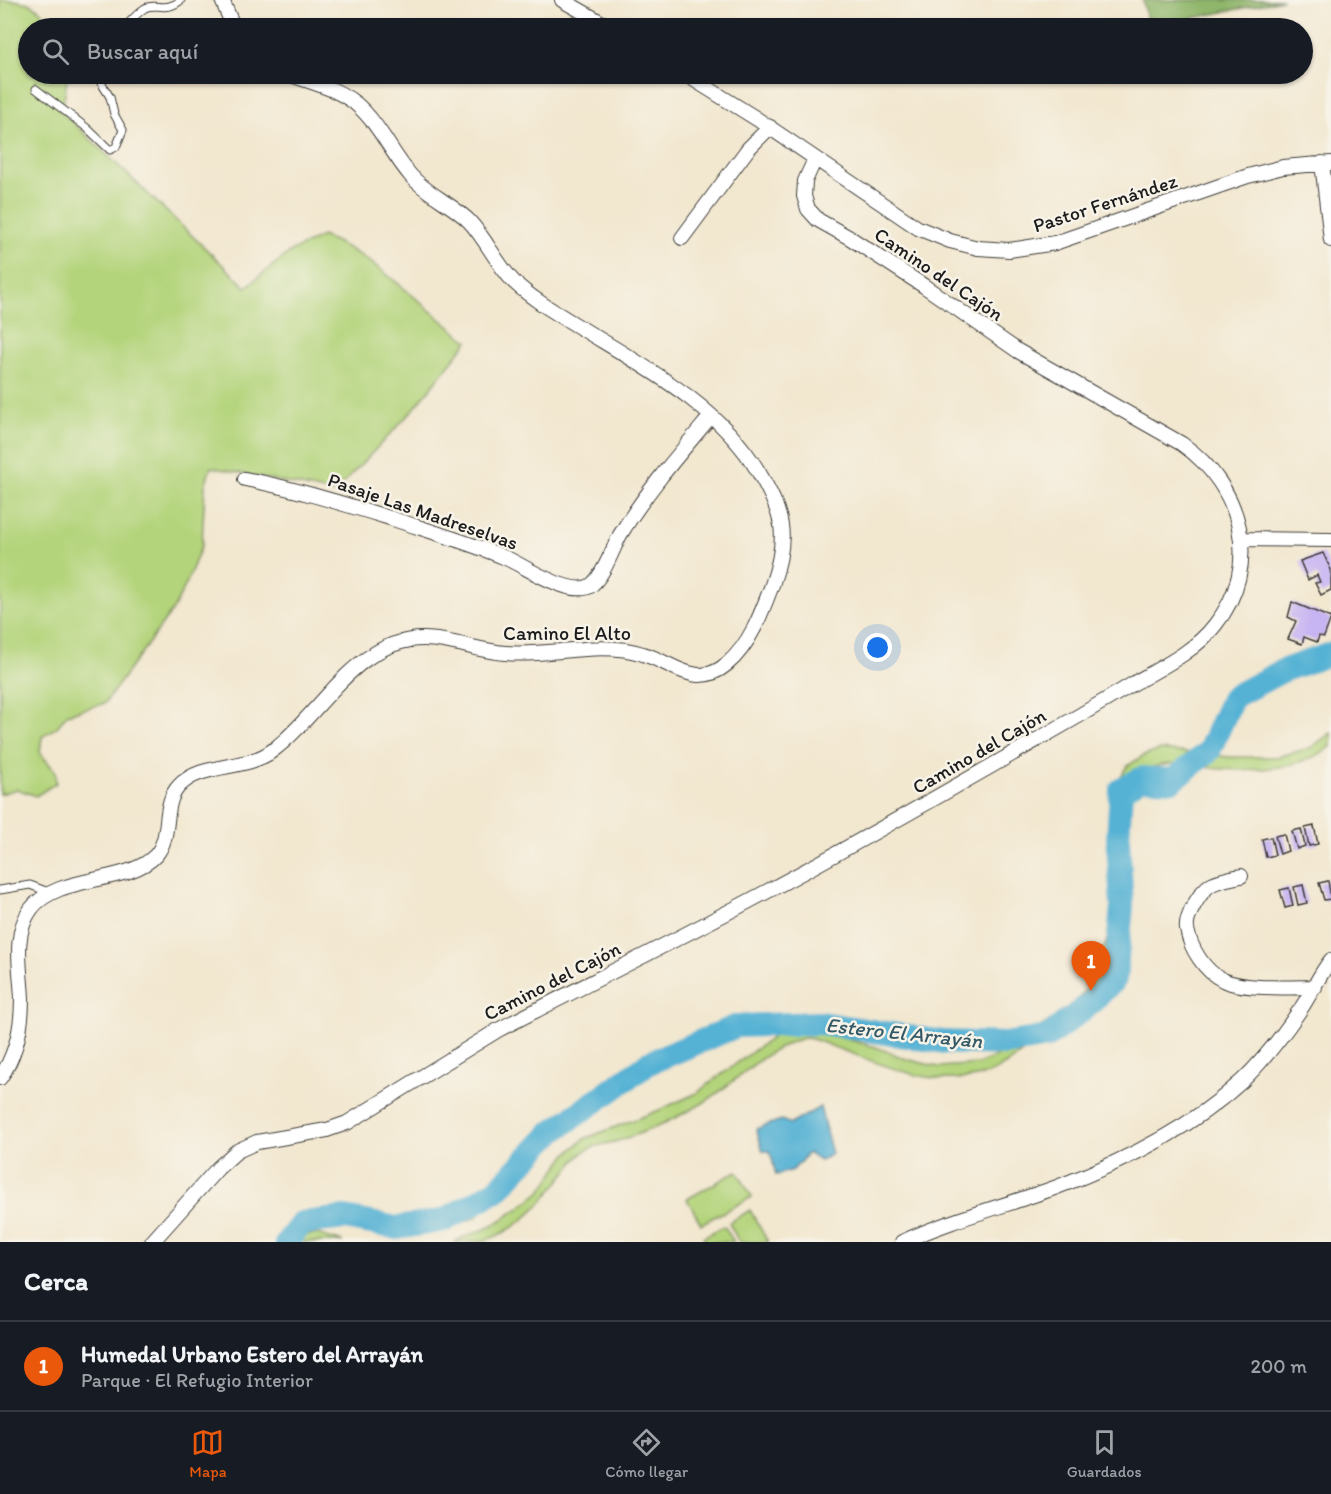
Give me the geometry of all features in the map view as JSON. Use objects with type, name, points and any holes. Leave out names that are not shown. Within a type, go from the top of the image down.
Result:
[{"type":"street","points":[[222,0],[230,18]]},
{"type":"street","points":[[562,0],[594,18]]},
{"type":"street","name":"Camino El Alto","points":[[0,1077],[10,1060],[19,1029],[22,1001],[20,934],[31,909],[43,897],[51,893],[130,870],[151,859],[163,843],[170,804],[175,791],[183,782],[211,770],[252,762],[270,752],[350,673],[376,653],[398,642],[432,639],[491,652],[514,654],[627,649],[656,658],[696,676],[713,674],[728,663],[744,645],[762,609],[777,570],[783,532],[776,504],[756,468],[737,441],[711,416],[671,386],[547,307],[523,289],[506,273],[467,218],[427,190],[410,174],[371,120],[356,104],[334,90],[317,84]]},
{"type":"street","name":"Pastor Fernández","points":[[701,84],[904,219],[926,231],[964,245],[1009,249],[1069,240],[1266,171],[1326,163]]},
{"type":"street","points":[[682,238],[748,149],[770,128]]},
{"type":"street","name":"Camino del Cajón","points":[[152,1242],[218,1168],[237,1151],[257,1142],[337,1127],[360,1117],[498,1030],[817,864],[941,796],[1184,654],[1207,635],[1217,623],[1228,604],[1240,569],[1241,539],[1230,497],[1215,472],[1194,452],[1018,351],[924,286],[812,215],[805,203],[804,188],[807,175],[815,159]]},
{"type":"street","points":[[1326,163],[1331,240]]},
{"type":"street","name":"Pasaje Las Madreselvas","points":[[245,479],[297,489],[468,543],[552,580],[581,589],[598,579],[617,541],[648,493],[711,416]]},
{"type":"street","points":[[1241,539],[1331,540]]},
{"type":"street","points":[[1241,876],[1210,885],[1195,902],[1186,926],[1195,951],[1209,970],[1223,981],[1257,987],[1315,987]]},
{"type":"street","points":[[912,1240],[1077,1179],[1142,1150],[1192,1120],[1220,1100],[1263,1059],[1299,1012],[1331,960]]},
{"type":"lane","points":[[134,18],[145,8],[153,6],[168,8],[181,0]]},
{"type":"lane","points":[[36,89],[87,128],[110,150],[116,147],[123,130],[114,114],[110,97],[102,84]]},
{"type":"lane","points":[[0,890],[30,885],[51,893]]},
{"type":"green space","points":[[0,0],[20,1],[33,5],[48,18],[18,18],[18,84],[66,84],[62,112],[246,287],[290,252],[322,236],[362,256],[468,341],[414,409],[334,493],[211,467],[205,485],[202,544],[174,608],[105,703],[67,714],[58,726],[42,737],[40,753],[56,772],[56,783],[36,796],[17,789],[0,794]]},
{"type":"green space","points":[[1143,0],[1283,0],[1193,18],[1146,18]]},
{"type":"green space","points":[[1331,733],[1331,747],[1307,760],[1293,764],[1251,770],[1168,764],[1148,769],[1135,778],[1126,792],[1119,811],[1125,852],[1122,907],[1114,950],[1101,987],[1093,1000],[1081,1012],[1002,1066],[988,1074],[962,1079],[926,1077],[891,1068],[813,1039],[800,1039],[771,1052],[718,1093],[687,1112],[640,1133],[595,1146],[583,1152],[538,1206],[507,1231],[482,1241],[453,1242],[492,1226],[541,1191],[566,1155],[584,1139],[695,1094],[783,1030],[791,1027],[813,1030],[876,1047],[906,1059],[939,1067],[978,1064],[995,1057],[1051,1020],[1079,998],[1090,984],[1107,940],[1115,890],[1109,830],[1112,795],[1127,766],[1143,756],[1160,750],[1230,757],[1276,757],[1310,748]]},
{"type":"green space","points":[[737,1171],[752,1197],[701,1224],[687,1199]]},
{"type":"green space","points":[[471,1199],[477,1217],[436,1232],[429,1215]]},
{"type":"green space","points":[[750,1210],[768,1242],[739,1242],[729,1223]]},
{"type":"green space","points":[[724,1226],[734,1242],[706,1242],[703,1237]]},
{"type":"green space","points":[[317,1234],[343,1242],[288,1242],[302,1235]]},
{"type":"water","points":[[820,1107],[832,1154],[820,1161],[808,1153],[793,1170],[776,1175],[770,1151],[763,1151],[756,1129],[781,1120],[791,1124]]},
{"type":"building","points":[[1323,553],[1331,570],[1331,590],[1321,595],[1315,583],[1320,582],[1317,575],[1308,580],[1300,561]]},
{"type":"building","points":[[1292,602],[1331,618],[1324,637],[1319,636],[1317,642],[1304,637],[1302,644],[1288,639],[1296,621],[1288,617]]},
{"type":"building","points":[[1314,826],[1318,844],[1309,846],[1305,828]]},
{"type":"building","points":[[1301,829],[1305,846],[1297,849],[1292,831]]},
{"type":"building","points":[[1284,834],[1288,851],[1280,854],[1275,836]]},
{"type":"building","points":[[1271,837],[1275,855],[1266,857],[1262,839]]},
{"type":"building","points":[[1328,881],[1331,899],[1324,900],[1319,883]]},
{"type":"building","points":[[1303,885],[1307,903],[1298,905],[1294,887]]},
{"type":"building","points":[[1289,888],[1293,906],[1285,908],[1280,890]]},
{"type":"waterway","name":"Estero El Arrayán","points":[[287,1242],[302,1223],[345,1218],[397,1228],[445,1220],[497,1190],[551,1133],[649,1063],[737,1026],[820,1023],[944,1042],[1005,1044],[1047,1037],[1090,1004],[1115,979],[1122,906],[1118,840],[1121,790],[1142,778],[1173,780],[1209,751],[1233,697],[1284,670],[1331,654]]},
{"type":"place","name":"Humedal Urbano Estero del Arrayán","points":[[1091,991]]}]
